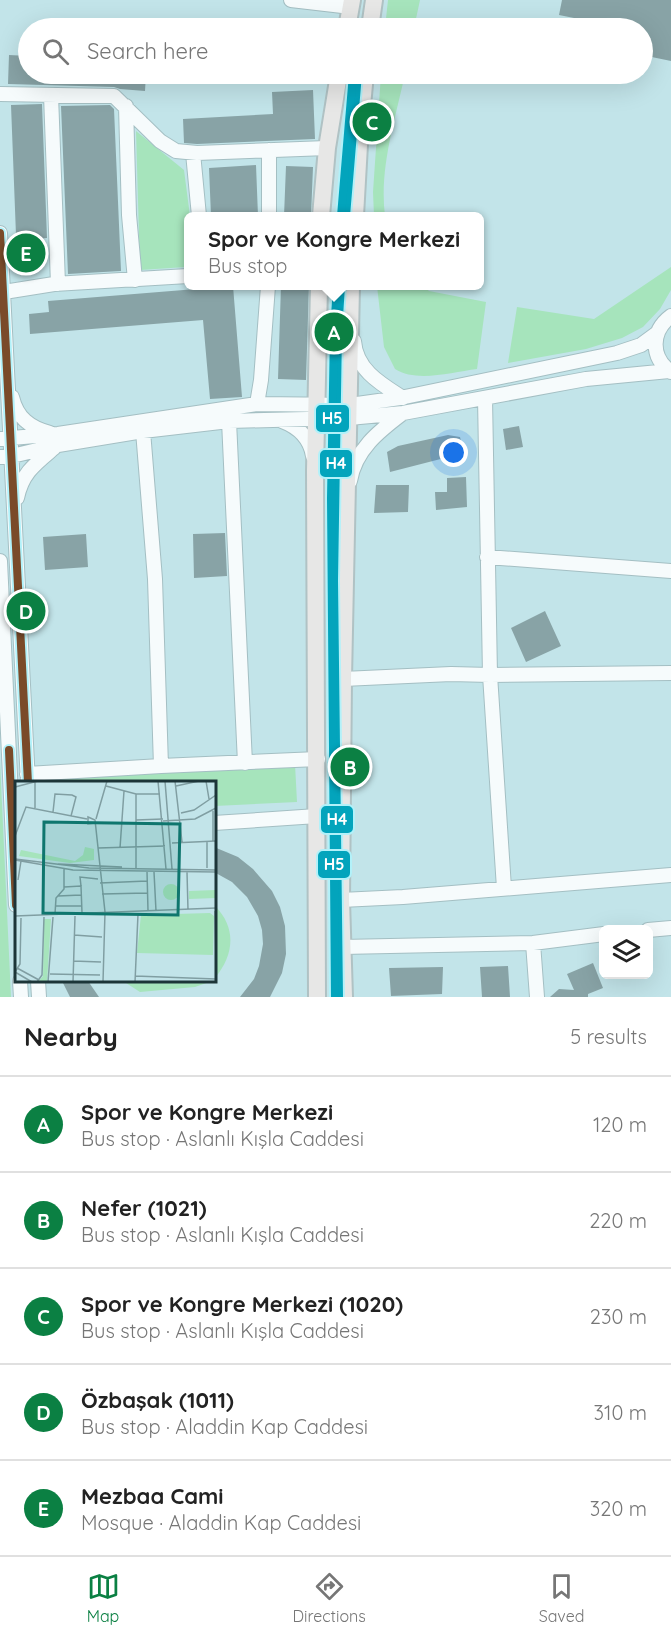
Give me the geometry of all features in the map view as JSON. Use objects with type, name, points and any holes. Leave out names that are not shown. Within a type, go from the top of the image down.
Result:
[{"type":"main road","points":[[371,18],[374,0]]},
{"type":"main road","points":[[349,18],[351,3]]},
{"type":"main road","points":[[321,212],[327,148],[337,84]]},
{"type":"main road","points":[[355,212],[364,84]]},
{"type":"main road","points":[[317,997],[318,759],[315,470],[319,290]]},
{"type":"main road","points":[[344,997],[341,900],[343,679],[351,290]]},
{"type":"street","points":[[291,0],[351,3]]},
{"type":"street","points":[[0,94],[114,96],[160,141],[176,151],[193,153],[327,148]]},
{"type":"street","points":[[51,95],[58,284]]},
{"type":"street","points":[[126,106],[129,215],[135,280]]},
{"type":"street","points":[[269,150],[269,212]]},
{"type":"street","points":[[193,153],[199,212]]},
{"type":"street","points":[[0,233],[8,383],[6,456],[14,510],[27,778],[161,766],[318,759]]},
{"type":"street","points":[[4,292],[58,284],[184,276]]},
{"type":"street","points":[[257,404],[268,290]]},
{"type":"street","points":[[350,306],[354,346],[360,362],[382,385],[403,398]]},
{"type":"street","points":[[670,371],[661,364],[656,355],[655,344],[656,334],[661,325],[671,316]]},
{"type":"street","points":[[350,412],[403,398],[617,352],[641,345],[656,334]]},
{"type":"street","points":[[6,456],[58,440],[257,404],[316,411],[403,413],[586,379],[670,371]]},
{"type":"street","points":[[8,383],[14,404],[23,420],[58,440]]},
{"type":"street","points":[[485,398],[490,675],[504,888]]},
{"type":"street","points":[[6,439],[58,440],[277,419],[316,411]]},
{"type":"street","points":[[348,492],[352,471],[363,450],[377,433],[403,413]]},
{"type":"street","points":[[277,419],[294,426],[305,436],[311,447],[315,470]]},
{"type":"street","points":[[229,422],[245,763]]},
{"type":"street","points":[[143,431],[155,579],[161,766]]},
{"type":"street","points":[[14,510],[19,487],[28,471],[58,440]]},
{"type":"street","points":[[487,557],[671,572]]},
{"type":"street","points":[[0,561],[3,700],[15,889]]},
{"type":"street","points":[[343,679],[451,674],[671,673]]},
{"type":"street","points":[[216,823],[316,816]]},
{"type":"street","points":[[341,900],[671,875]]},
{"type":"street","points":[[653,930],[671,928]]},
{"type":"street","points":[[342,947],[533,943],[599,934]]},
{"type":"street","points":[[533,943],[537,997]]},
{"type":"street","points":[[20,982],[21,997]]},
{"type":"street","points":[[38,982],[39,997]]},
{"type":"green space","points":[[388,0],[420,0],[416,18],[386,18]]},
{"type":"green space","points":[[380,84],[403,84],[386,163],[385,212],[374,212],[373,192]]},
{"type":"green space","points":[[136,131],[184,170],[189,212],[184,212],[184,267],[140,270]]},
{"type":"green space","points":[[671,267],[671,290],[660,309],[643,327],[622,338],[586,349],[508,363],[517,307],[594,319]]},
{"type":"green space","points":[[377,290],[428,290],[486,302],[477,369],[424,376],[404,373],[395,369],[384,347]]},
{"type":"green space","points":[[0,761],[11,997],[0,997]]},
{"type":"green space","points":[[295,764],[297,802],[216,806],[216,781],[43,781],[42,775]]},
{"type":"green space","points":[[216,907],[222,914],[230,932],[229,951],[216,976]]},
{"type":"green space","points":[[125,982],[209,982],[195,987],[140,992]]},
{"type":"building","points":[[562,0],[671,0],[671,61],[653,57],[653,18],[574,18],[559,15]]},
{"type":"building","points":[[9,55],[18,55],[18,84],[145,84],[145,91],[114,87],[8,84]]},
{"type":"building","points":[[313,90],[315,139],[184,143],[183,119],[273,114],[272,92]]},
{"type":"building","points":[[42,104],[47,238],[35,239],[36,260],[17,261],[11,105]]},
{"type":"building","points":[[110,105],[114,109],[121,271],[68,274],[61,106]]},
{"type":"building","points":[[256,165],[258,212],[211,212],[209,168]]},
{"type":"building","points":[[286,166],[313,167],[311,212],[284,212]]},
{"type":"building","points":[[184,290],[233,290],[242,397],[210,399],[203,320],[30,334],[29,314],[49,312],[48,301]]},
{"type":"building","points":[[281,290],[309,290],[306,380],[278,379]]},
{"type":"building","points":[[519,426],[523,447],[506,450],[503,429]]},
{"type":"building","points":[[448,435],[460,437],[464,453],[390,472],[387,452],[398,446]]},
{"type":"building","points":[[466,477],[467,507],[436,510],[435,492],[447,492],[447,478]]},
{"type":"building","points":[[376,485],[409,485],[408,512],[374,513]]},
{"type":"building","points":[[225,533],[227,576],[194,578],[193,534]]},
{"type":"building","points":[[86,534],[88,567],[45,570],[43,537]]},
{"type":"building","points":[[545,611],[561,646],[526,662],[511,628]]},
{"type":"building","points":[[216,848],[238,857],[253,869],[272,891],[280,907],[285,926],[286,954],[282,973],[270,997],[240,997],[254,979],[263,944],[258,916],[247,897],[232,882],[216,873]]},
{"type":"building","points":[[593,963],[603,988],[588,994],[588,997],[550,997],[559,989],[574,990],[567,974]]},
{"type":"building","points":[[508,966],[510,997],[482,997],[480,967]]},
{"type":"building","points":[[443,967],[442,994],[391,996],[389,968]]},
{"type":"building","points":[[62,982],[89,982],[99,997],[70,997]]},
{"type":"transit line","name":"H5","points":[[341,212],[352,84]]},
{"type":"transit line","name":"H4","points":[[346,212],[357,84]]},
{"type":"transit line","points":[[0,233],[28,781]]},
{"type":"transit line","name":"H5","points":[[335,997],[331,498],[337,290]]},
{"type":"transit line","name":"H4","points":[[339,997],[334,581],[341,290]]},
{"type":"transit line","points":[[9,750],[15,883]]},
{"type":"place","name":"Spor ve Kongre Merkezi (1020)","points":[[372,122]]},
{"type":"place","name":"Mezbaa Cami","points":[[26,253]]},
{"type":"place","name":"Spor ve Kongre Merkezi","points":[[334,332]]},
{"type":"place","name":"Özbaşak (1011)","points":[[26,611]]},
{"type":"place","name":"Nefer (1021)","points":[[350,767]]}]
